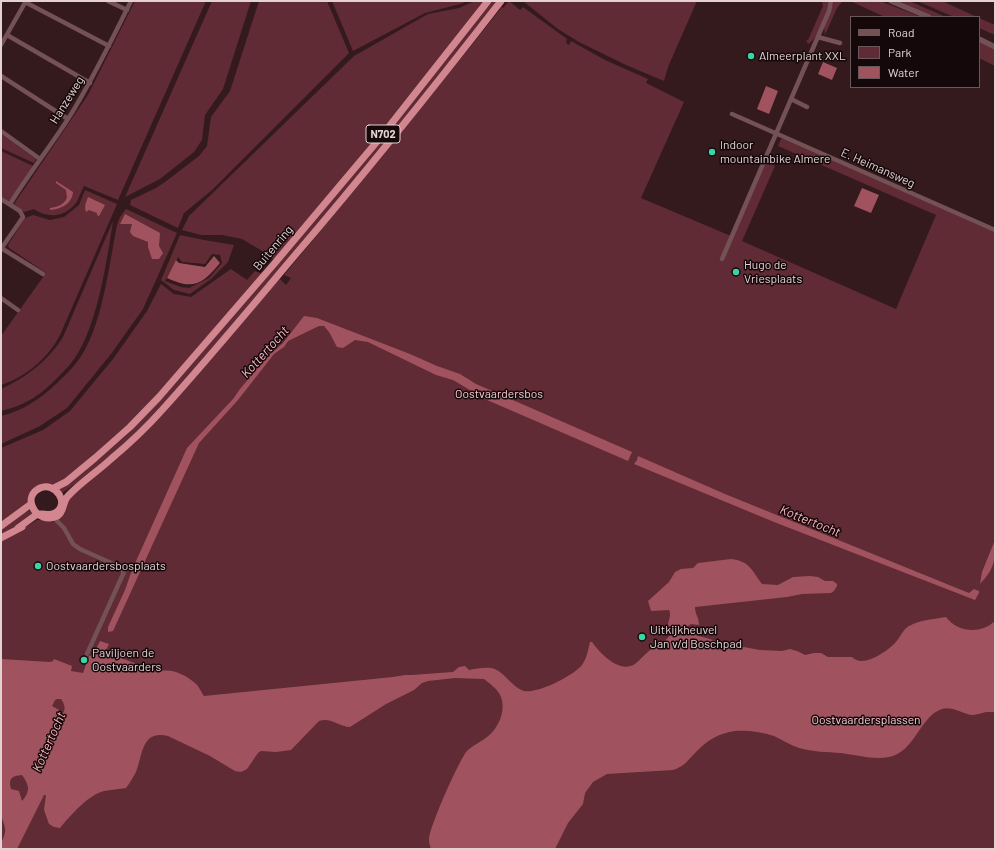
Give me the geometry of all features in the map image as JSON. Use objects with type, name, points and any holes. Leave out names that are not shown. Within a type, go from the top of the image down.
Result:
[{"type":"highway","name":"Buitenring","points":[[54,488],[66,482],[101,453],[130,427],[159,397],[380,138],[488,1]]},
{"type":"highway","name":"Buitenring","points":[[63,501],[65,495],[87,480],[141,431],[223,340],[382,152],[501,1]]},
{"type":"highway","name":"N702","points":[[1,526],[31,504],[32,496],[37,490],[46,486],[54,488]]},
{"type":"highway","points":[[54,488],[59,493],[63,501]]},
{"type":"highway","name":"N702","points":[[57,514],[64,508],[63,501]]},
{"type":"highway","points":[[31,504],[33,509],[40,515],[49,518],[57,514]]},
{"type":"highway","points":[[1,538],[24,523],[40,515]]},
{"type":"street","points":[[108,1],[127,10]]},
{"type":"street","name":"Hanzeweg","points":[[10,204],[68,119],[90,83],[131,1]]},
{"type":"street","points":[[722,259],[829,11],[831,1]]},
{"type":"street","points":[[891,1],[927,16]]},
{"type":"street","points":[[1,45],[25,2],[109,46]]},
{"type":"street","points":[[7,35],[90,83]]},
{"type":"street","points":[[818,37],[840,43]]},
{"type":"street","points":[[980,40],[995,47]]},
{"type":"street","points":[[1,76],[68,119]]},
{"type":"street","points":[[791,99],[807,107]]},
{"type":"street","name":"E. Heimansweg","points":[[732,114],[995,230]]},
{"type":"street","points":[[1,131],[40,159]]},
{"type":"street","points":[[1,199],[20,211],[22,214],[22,219],[1,249],[43,274]]},
{"type":"street","points":[[1,298],[18,310]]},
{"type":"street","points":[[57,514],[73,544],[80,549],[120,567],[124,572],[87,654]]},
{"type":"green space","points":[[135,1],[206,1],[118,200],[84,186],[76,203],[72,208],[62,214],[45,214],[34,209],[24,212],[14,204],[88,95]]},
{"type":"green space","points":[[212,1],[251,1],[223,89],[205,115],[202,140],[194,152],[160,179],[125,197]]},
{"type":"green space","points":[[259,1],[327,1],[349,53],[212,190],[184,213],[178,228],[130,205],[131,200],[165,182],[199,156],[207,146],[211,117],[230,91]]},
{"type":"green space","points":[[332,1],[463,1],[464,3],[425,13],[353,51]]},
{"type":"green space","points":[[475,1],[485,1],[346,174],[274,260],[269,255],[242,239],[222,235],[201,235],[182,230],[189,216],[354,56],[428,14],[459,8]]},
{"type":"green space","points":[[493,1],[500,1],[406,119],[160,409],[101,464],[62,493],[59,489],[127,435],[161,400],[273,270]]},
{"type":"green space","name":"Oostvaardersbos","points":[[509,1],[520,10],[523,7],[567,39],[566,43],[569,45],[571,41],[605,60],[648,79],[646,83],[684,102],[641,198],[731,236],[766,161],[775,166],[742,241],[896,309],[936,215],[778,146],[781,139],[995,232],[995,849],[1,849],[1,542],[37,520],[50,520],[54,522],[64,515],[69,498],[120,456],[279,278],[286,285],[291,278],[284,275],[397,138],[502,7],[503,8]]},
{"type":"green space","points":[[523,1],[697,1],[668,67],[664,81],[626,65],[579,42],[558,29]]},
{"type":"green space","points":[[822,1],[829,1],[826,12],[819,31],[808,44],[806,40],[808,40],[823,6]]},
{"type":"green space","points":[[834,1],[843,1],[837,8],[825,35],[824,27]]},
{"type":"green space","points":[[850,1],[880,1],[918,16],[883,16]]},
{"type":"green space","points":[[899,1],[909,1],[944,16],[933,16]]},
{"type":"green space","points":[[917,1],[942,1],[975,16],[952,16]]},
{"type":"green space","points":[[980,18],[995,25],[995,35],[980,28]]},
{"type":"green space","points":[[980,42],[995,50],[995,66],[980,58]]},
{"type":"green space","points":[[1,134],[36,159],[34,163],[1,148]]},
{"type":"green space","points":[[1,151],[33,166],[8,201],[1,196]]},
{"type":"green space","points":[[85,190],[117,204],[60,335],[55,343],[43,359],[35,366],[19,377],[1,385],[1,336],[46,273],[9,248],[8,245],[25,218],[33,215],[50,220],[64,217],[79,205]]},
{"type":"green space","points":[[126,209],[177,233],[143,309],[111,354],[67,408],[40,426],[1,444],[1,416],[23,408],[44,395],[72,368],[86,349],[99,315],[117,225],[120,217]]},
{"type":"green space","points":[[113,221],[100,293],[89,330],[82,346],[67,367],[53,382],[34,398],[19,406],[1,411],[1,389],[20,379],[36,368],[51,354],[63,337]]},
{"type":"green space","points":[[180,235],[234,245],[228,262],[211,279],[190,294],[174,290],[161,280]],"holes":[[[212,254],[220,255],[222,263],[209,278],[189,288],[181,287],[165,281],[178,257],[182,262],[205,264]]]},
{"type":"green space","points":[[231,269],[247,280],[255,271],[262,274],[138,416],[79,470],[55,485],[42,484],[27,505],[1,522],[1,448],[43,430],[70,411],[113,359],[147,311],[161,284],[174,294],[191,297]]},
{"type":"green space","points":[[30,510],[34,514],[1,536],[1,528],[14,518]]},
{"type":"water","points":[[823,62],[837,68],[832,80],[818,74]]},
{"type":"water","points":[[766,86],[778,91],[769,114],[757,109]]},
{"type":"water","points":[[56,181],[73,192],[71,200],[68,203],[50,210],[50,208],[62,204],[67,198],[66,190],[56,183]]},
{"type":"water","points":[[862,188],[879,195],[871,213],[854,206]]},
{"type":"water","points":[[88,197],[105,205],[99,216],[97,213],[89,210],[86,212],[85,206]]},
{"type":"water","points":[[125,214],[160,233],[159,246],[163,253],[159,259],[152,259],[148,242],[133,236],[130,232],[132,224],[120,224]]},
{"type":"water","points":[[214,256],[220,263],[202,281],[184,284],[167,278],[176,260],[179,263],[205,267]]},
{"type":"water","points":[[304,316],[317,318],[460,374],[476,384],[632,452],[628,461],[487,400],[453,380],[436,375],[368,342],[355,340],[343,348],[337,347],[324,326],[319,326],[288,341],[284,347],[274,354],[238,400],[199,443],[113,631],[108,632],[108,627],[125,590],[132,570],[187,448],[233,399],[267,357],[283,343]]},
{"type":"water","points":[[638,456],[725,494],[964,591],[969,593],[974,589],[979,591],[979,593],[975,600],[774,522],[634,464]]},
{"type":"water","points":[[995,540],[993,564],[989,573],[980,584],[982,572]]},
{"type":"water","name":"Kottertocht","points":[[731,559],[737,560],[747,564],[762,584],[778,585],[793,577],[810,576],[818,577],[825,581],[833,581],[837,584],[834,591],[831,593],[802,594],[695,607],[699,625],[691,624],[685,628],[692,634],[727,644],[760,650],[782,651],[790,649],[805,655],[821,653],[828,657],[852,657],[862,661],[875,658],[881,654],[895,643],[907,627],[918,622],[946,617],[951,622],[963,629],[977,630],[995,621],[995,712],[971,715],[953,709],[942,709],[934,713],[928,719],[905,748],[898,754],[883,758],[820,752],[799,748],[765,733],[745,731],[729,732],[719,735],[709,741],[688,761],[673,770],[607,774],[593,782],[585,793],[583,804],[568,823],[555,849],[431,849],[429,843],[430,833],[445,794],[463,757],[467,751],[487,737],[495,728],[501,717],[503,705],[498,691],[484,679],[455,678],[428,681],[386,704],[350,727],[342,726],[327,720],[319,721],[291,750],[276,752],[261,751],[247,769],[241,772],[235,771],[210,756],[168,736],[159,735],[153,737],[144,745],[136,772],[126,788],[98,793],[80,806],[60,828],[49,824],[44,810],[46,795],[44,795],[17,849],[1,849],[5,830],[1,815],[1,659],[50,662],[54,659],[72,666],[71,671],[83,673],[89,656],[93,655],[100,641],[109,644],[105,652],[158,672],[168,670],[183,675],[199,687],[204,696],[405,675],[453,672],[459,667],[465,666],[469,670],[485,668],[496,669],[519,689],[530,691],[546,687],[571,674],[582,665],[585,660],[590,642],[592,642],[610,661],[616,664],[629,666],[635,664],[671,634],[668,627],[670,616],[669,610],[651,611],[648,601],[669,582],[675,572],[681,569],[693,568],[698,563]],"holes":[[[57,699],[61,699],[64,704],[64,711],[60,717],[59,710],[52,706]],[[22,775],[28,788],[27,794],[22,801],[19,791],[11,789],[10,782],[13,777]]]},
{"type":"place","name":"Almeerplant XXL","points":[[751,56]]},
{"type":"place","name":"Indoor mountainbike Almere","points":[[712,152]]},
{"type":"place","name":"Hugo de Vriesplaats","points":[[736,272]]},
{"type":"place","name":"Oostvaardersbosplaats","points":[[38,566]]},
{"type":"place","name":"Uitkijkheuvel Jan v/d Boschpad","points":[[642,637]]},
{"type":"place","name":"Paviljoen de Oostvaarders","points":[[84,660]]},
{"type":"park label","name":"Oostvaardersplassen","points":[[866,720]]}]
